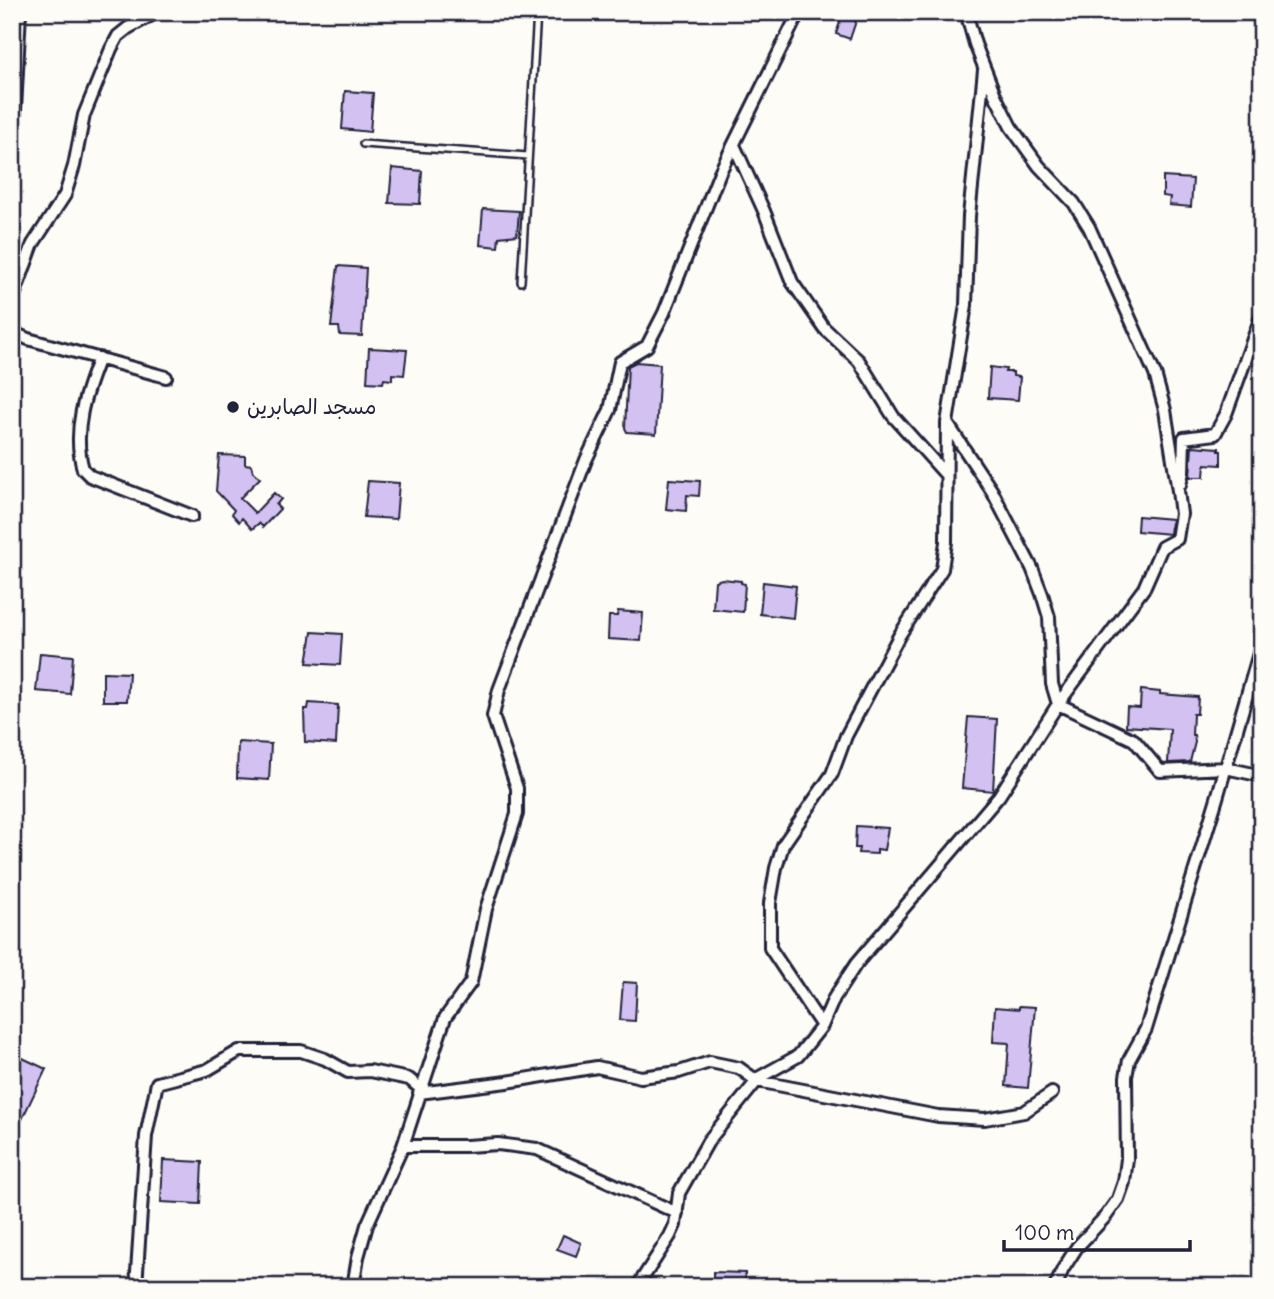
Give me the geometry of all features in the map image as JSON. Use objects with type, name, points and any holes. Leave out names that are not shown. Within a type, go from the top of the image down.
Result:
[{"type":"street","points":[[12,167],[20,12]]},
{"type":"street","points":[[12,301],[33,244],[65,195],[84,115],[111,49],[118,36],[157,12]]},
{"type":"street","points":[[353,1287],[367,1225],[403,1146],[445,1018],[471,982],[486,909],[517,814],[517,788],[493,716],[499,690],[586,460],[610,410],[620,362],[647,346],[664,313],[734,145],[799,12]]},
{"type":"street","points":[[637,1287],[670,1236],[677,1213],[679,1193],[709,1140],[757,1081],[798,1056],[822,1026],[834,998],[856,964],[999,796],[1058,704],[1144,588],[1162,547],[1177,539],[1181,514],[1178,491],[1165,410],[1155,374],[1099,250],[1074,204],[1040,166],[1011,127],[985,68],[966,12]]},
{"type":"street","points":[[822,1026],[770,948],[770,903],[783,845],[832,774],[855,717],[899,636],[942,569],[946,554],[947,423],[966,305],[969,216],[985,68]]},
{"type":"street","points":[[734,145],[792,282],[824,328],[859,361],[893,416],[946,475]]},
{"type":"street","points":[[1178,491],[1183,472],[1184,438],[1215,434],[1226,414],[1262,314]]},
{"type":"street","points":[[12,332],[27,339],[166,377]]},
{"type":"street","points":[[99,358],[82,407],[80,431],[83,469],[90,476],[192,516]]},
{"type":"street","points":[[947,423],[992,491],[1032,568],[1049,617],[1052,684],[1058,704],[1134,740],[1160,771],[1226,768],[1262,775]]},
{"type":"street","points":[[1055,1287],[1077,1247],[1118,1199],[1124,1182],[1127,1159],[1126,1077],[1129,1060],[1146,1029],[1262,643]]},
{"type":"street","points":[[136,1287],[146,1136],[157,1083],[207,1070],[239,1051],[301,1051],[325,1059],[348,1072],[370,1071],[409,1079],[420,1091]]},
{"type":"street","points":[[420,1091],[507,1082],[597,1067],[641,1077],[679,1072],[710,1062],[739,1068],[757,1081],[938,1116],[985,1119],[1024,1112],[1052,1093]]},
{"type":"street","points":[[403,1146],[498,1144],[537,1149],[677,1213]]},
{"type":"lane","points":[[521,282],[537,12]]},
{"type":"lane","points":[[363,144],[528,156]]},
{"type":"building","points":[[842,16],[856,21],[850,39],[836,34]]},
{"type":"building","points":[[345,91],[373,93],[370,132],[342,129]]},
{"type":"building","points":[[392,168],[422,171],[420,204],[389,203]]},
{"type":"building","points":[[1163,177],[1193,179],[1191,207],[1169,205],[1170,197],[1163,196]]},
{"type":"building","points":[[483,209],[519,211],[517,235],[499,237],[498,247],[480,245]]},
{"type":"building","points":[[338,266],[366,268],[362,336],[340,335],[339,327],[331,327]]},
{"type":"building","points":[[369,348],[407,350],[404,375],[392,374],[392,380],[384,379],[383,383],[367,382]]},
{"type":"building","points":[[636,362],[660,364],[656,434],[627,432],[625,428],[628,366]]},
{"type":"building","points":[[990,367],[1006,369],[1005,372],[1013,372],[1013,376],[1020,377],[1018,400],[988,398]]},
{"type":"building","points":[[1192,446],[1219,448],[1221,465],[1205,464],[1204,477],[1190,477]]},
{"type":"building","points":[[219,455],[245,456],[245,464],[251,465],[253,472],[260,478],[240,498],[255,513],[274,493],[281,499],[276,505],[280,509],[263,527],[259,523],[252,529],[242,518],[239,522],[232,514],[234,510],[216,491]]},
{"type":"building","points":[[669,479],[700,481],[699,496],[687,495],[686,511],[666,509]]},
{"type":"building","points":[[368,481],[399,483],[396,519],[364,517]]},
{"type":"building","points":[[1138,516],[1172,519],[1170,534],[1137,531]]},
{"type":"building","points":[[722,579],[745,584],[743,612],[713,609],[715,581]]},
{"type":"building","points":[[763,582],[796,586],[793,618],[760,614]]},
{"type":"building","points":[[618,611],[643,613],[641,641],[608,639],[609,616],[617,616]]},
{"type":"building","points":[[312,632],[342,634],[340,665],[307,663]]},
{"type":"building","points":[[40,653],[73,656],[70,694],[36,691]]},
{"type":"building","points":[[103,672],[129,673],[127,701],[103,701]]},
{"type":"building","points":[[1141,690],[1198,697],[1197,714],[1193,714],[1192,735],[1195,742],[1190,762],[1168,763],[1170,729],[1126,726],[1127,707],[1140,708]]},
{"type":"building","points":[[309,703],[338,705],[336,744],[305,742],[304,709],[308,709]]},
{"type":"building","points":[[968,717],[997,719],[993,791],[962,788]]},
{"type":"building","points":[[238,742],[271,744],[269,780],[237,778]]},
{"type":"building","points":[[856,826],[888,828],[884,850],[877,849],[877,854],[858,853],[859,848],[855,848]]},
{"type":"building","points":[[623,982],[637,983],[635,1021],[620,1020]]},
{"type":"building","points":[[1019,1006],[1035,1007],[1028,1088],[1006,1086],[1009,1043],[993,1042],[995,1007],[1019,1009]]},
{"type":"building","points":[[12,1053],[46,1069],[12,1140]]},
{"type":"building","points":[[163,1160],[202,1162],[200,1204],[161,1202]]},
{"type":"building","points":[[563,1235],[581,1243],[576,1256],[557,1249]]},
{"type":"building","points":[[713,1272],[745,1273],[745,1287],[713,1287]]},
{"type":"place","name":"مسجد الصابرين","points":[[233,407]]}]
